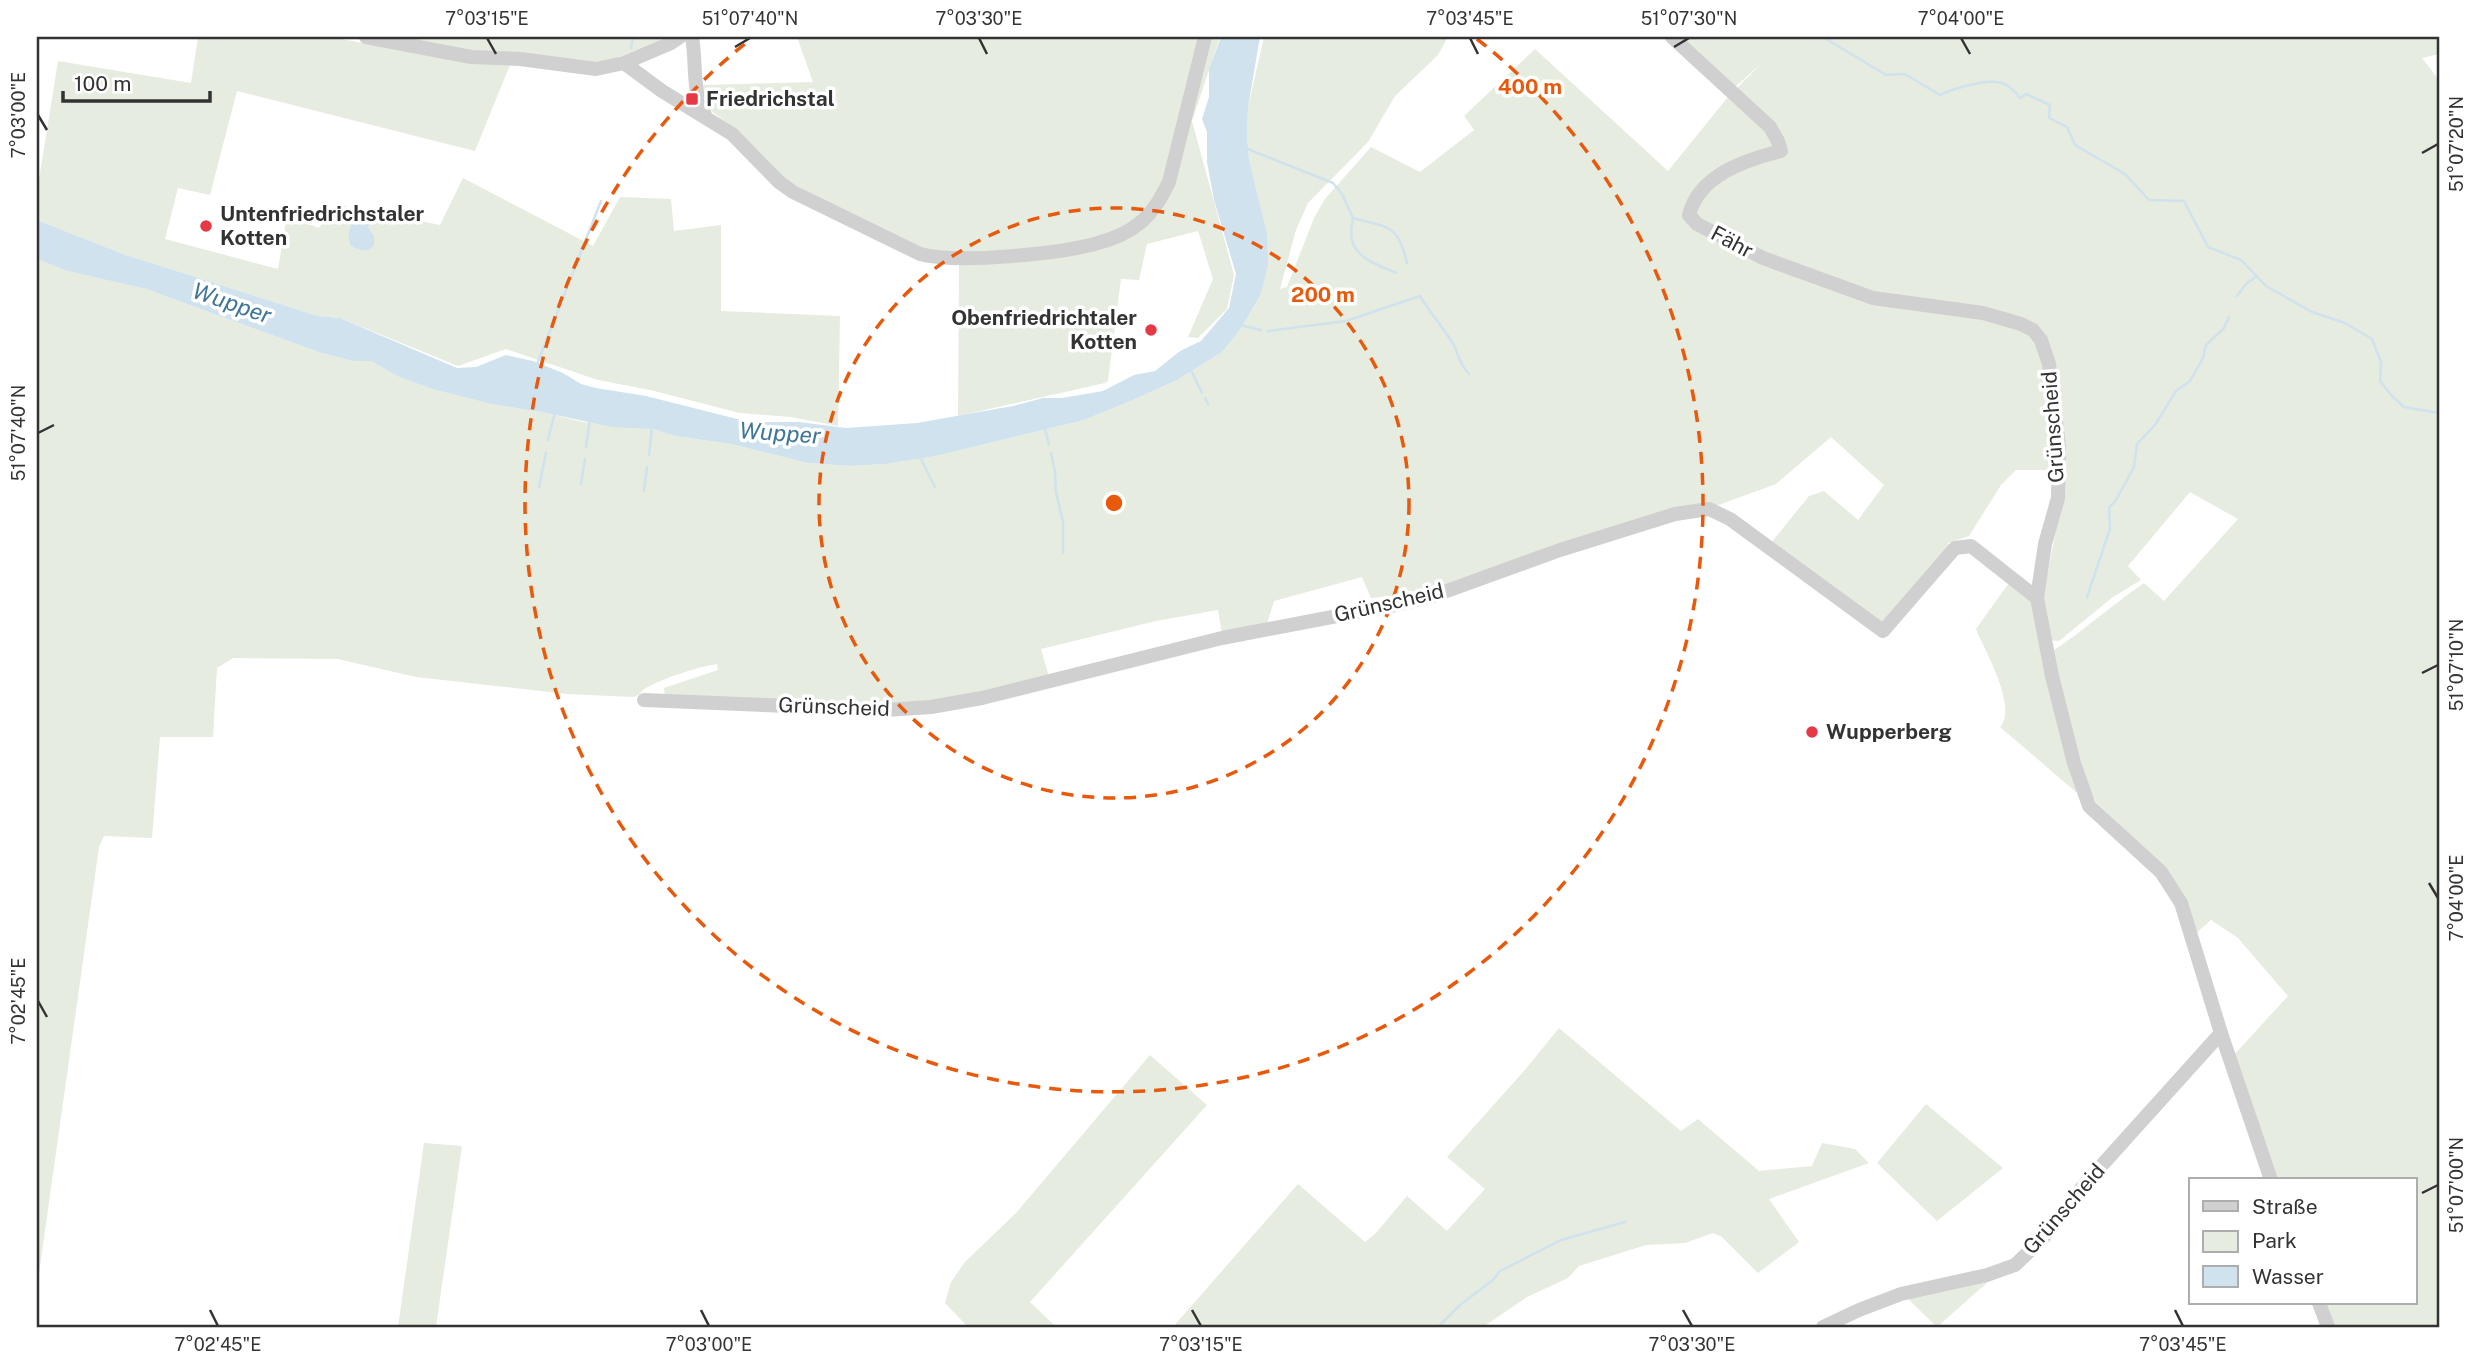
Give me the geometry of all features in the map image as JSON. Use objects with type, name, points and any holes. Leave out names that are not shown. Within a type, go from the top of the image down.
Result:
[{"type":"street","points":[[366,37],[471,57],[520,59],[596,69],[624,63],[680,37]]},
{"type":"street","points":[[692,37],[696,90],[699,105],[706,117]]},
{"type":"street","points":[[624,63],[662,91],[737,138],[779,182],[793,192],[868,230],[930,257],[999,256],[1077,248],[1112,239],[1142,221],[1158,202],[1168,181],[1205,37]]},
{"type":"street","name":"Fähr","points":[[1672,37],[1770,127],[1779,141],[1780,151],[1725,170],[1691,204],[1689,215],[1697,224],[1763,258],[1872,298],[1983,313],[2021,324],[2033,330],[2041,340]]},
{"type":"street","name":"Grünscheid","points":[[2041,340],[2049,364],[2059,446],[2058,498],[2045,544],[2037,598],[2052,676],[2074,763],[2089,806],[2161,872],[2180,903],[2270,1178]]},
{"type":"street","name":"Grünscheid","points":[[644,700],[886,710],[944,705],[1222,638],[1433,596],[1560,550],[1675,514],[1709,509],[1730,519],[1883,631],[1955,548],[1971,546],[2037,598]]},
{"type":"street","name":"Grünscheid","points":[[1823,1327],[1902,1294],[1987,1275],[2015,1265],[2038,1243],[2093,1175],[2221,1033]]},
{"type":"street","points":[[2319,1304],[2328,1327]]},
{"type":"green space","points":[[198,37],[331,37],[430,56],[510,65],[475,151],[237,91],[210,195],[178,188],[165,239],[278,269],[287,216],[319,228],[335,204],[440,225],[463,178],[593,246],[620,197],[671,199],[674,231],[721,225],[721,311],[840,316],[838,426],[791,417],[740,413],[598,380],[506,349],[458,366],[340,318],[318,316],[123,254],[37,220],[37,192],[58,61],[191,83]]},
{"type":"green space","points":[[384,37],[667,37],[617,58],[592,64],[488,56]]},
{"type":"green space","points":[[797,37],[1220,37],[1192,121],[1234,275],[1227,309],[1198,338],[1188,337],[1213,279],[1198,231],[1147,244],[1139,280],[1121,279],[1108,381],[958,416],[959,264],[865,224],[785,179],[730,125],[706,107],[703,85],[813,82]]},
{"type":"green space","points":[[1264,37],[1448,37],[1438,55],[1395,96],[1368,142],[1308,203],[1296,230],[1280,289],[1287,287],[1314,218],[1325,199],[1371,147],[1420,172],[1474,130],[1464,116],[1535,49],[1668,171],[1728,97],[1764,61],[1734,88],[1679,37],[2439,37],[2439,54],[2422,58],[2439,80],[2439,1327],[2333,1327],[2323,1304],[2416,1304],[2416,1178],[2276,1178],[2233,1056],[2288,996],[2238,938],[2211,920],[2194,935],[2165,868],[2095,801],[2080,768],[2052,654],[2054,650],[2144,583],[2164,601],[2238,519],[2190,492],[2128,566],[2141,580],[2113,597],[2059,641],[2049,640],[2043,597],[2061,504],[2052,470],[2016,470],[2001,485],[1969,536],[1948,543],[1950,549],[1880,624],[1771,543],[1809,496],[1824,491],[1858,520],[1884,485],[1831,437],[1776,484],[1713,507],[1688,505],[1427,592],[1371,598],[1362,577],[1274,601],[1266,627],[1222,633],[1218,610],[1156,621],[1041,649],[1049,677],[931,705],[665,696],[664,688],[718,670],[717,664],[671,677],[633,697],[567,694],[416,677],[338,659],[233,658],[217,668],[213,737],[160,737],[152,838],[104,836],[99,847],[37,1288],[37,259],[67,271],[146,289],[321,353],[353,361],[371,361],[399,377],[432,389],[491,404],[583,422],[653,429],[675,436],[731,444],[808,463],[850,466],[886,464],[936,456],[1084,420],[1177,380],[1222,352],[1240,330],[1260,296],[1267,233],[1249,159],[1248,107]]},
{"type":"green space","points":[[2011,580],[2031,599],[2069,770],[2078,791],[2076,792],[2000,727],[2005,718],[2003,693],[1976,629]]},
{"type":"green space","points":[[1559,1028],[1681,1131],[1698,1119],[1759,1171],[1812,1166],[1822,1143],[1855,1149],[1869,1163],[1769,1199],[1799,1242],[1758,1273],[1722,1237],[1713,1233],[1685,1243],[1646,1245],[1579,1266],[1568,1278],[1527,1297],[1483,1327],[1173,1327],[1298,1184],[1365,1242],[1407,1196],[1447,1231],[1485,1189],[1447,1157]]},
{"type":"green space","points":[[1150,1055],[1207,1105],[1030,1302],[1056,1327],[968,1327],[945,1303],[951,1282],[965,1262],[1016,1213]]},
{"type":"green space","points":[[1926,1104],[2003,1168],[1937,1221],[1877,1163]]},
{"type":"green space","points":[[424,1143],[462,1146],[436,1327],[398,1327]]},
{"type":"green space","points":[[1989,1281],[1937,1327],[1907,1298]]},
{"type":"water","name":"Wupper","points":[[1221,37],[1260,37],[1248,107],[1247,136],[1249,159],[1267,233],[1268,265],[1260,296],[1240,330],[1222,352],[1177,380],[1133,400],[1084,420],[936,456],[886,464],[850,466],[808,463],[731,444],[675,436],[653,429],[612,427],[491,404],[432,389],[399,377],[371,361],[353,361],[321,353],[146,289],[67,271],[37,259],[37,220],[123,254],[318,316],[340,318],[457,368],[476,367],[506,355],[533,361],[563,373],[581,384],[646,396],[749,422],[799,422],[846,428],[917,423],[1043,398],[1062,398],[1103,391],[1134,375],[1155,371],[1180,351],[1201,341],[1229,308],[1236,274],[1214,200],[1207,162],[1207,132],[1202,119],[1209,97],[1209,69]]},
{"type":"water","points":[[369,214],[372,217],[368,228],[374,236],[374,245],[369,250],[360,250],[351,246],[349,230],[354,221]]},
{"type":"waterway","points":[[631,48],[633,37]]},
{"type":"waterway","points":[[1823,37],[1886,75],[1905,74],[1940,95],[1983,82],[1996,82],[2010,87],[2020,98],[2026,94],[2050,105],[2049,118],[2067,127],[2075,145],[2125,174],[2149,200],[2184,201],[2208,247],[2241,260],[2266,286],[2312,312],[2345,323],[2372,339],[2381,362],[2380,381],[2404,407],[2439,413]]},
{"type":"waterway","points":[[1245,148],[1333,183],[1342,194],[1353,218],[1383,226],[1395,234],[1400,240],[1407,263]]},
{"type":"waterway","points":[[537,364],[601,201]]},
{"type":"waterway","points":[[1353,218],[1351,238],[1354,247],[1370,261],[1396,273]]},
{"type":"waterway","points":[[2237,296],[2247,283],[2257,276]]},
{"type":"waterway","points":[[1268,331],[1346,321],[1420,296],[1453,343],[1469,374]]},
{"type":"waterway","points":[[2087,597],[2110,529],[2109,508],[2134,467],[2137,444],[2155,425],[2176,391],[2190,381],[2203,358],[2206,345],[2224,328],[2229,317]]},
{"type":"waterway","points":[[1240,325],[1261,330]]},
{"type":"waterway","points":[[1190,368],[1202,393]]},
{"type":"waterway","points":[[1205,398],[1208,404]]},
{"type":"waterway","points":[[548,440],[555,412]]},
{"type":"waterway","points":[[586,447],[590,419]]},
{"type":"waterway","points":[[649,455],[652,427]]},
{"type":"waterway","points":[[1045,428],[1049,445]]},
{"type":"waterway","points":[[539,487],[546,453]]},
{"type":"waterway","points":[[1051,453],[1063,522],[1063,553]]},
{"type":"waterway","points":[[919,455],[935,487]]},
{"type":"waterway","points":[[581,484],[585,459]]},
{"type":"waterway","points":[[644,491],[647,467]]},
{"type":"waterway","points":[[1438,1327],[1500,1271],[1561,1240],[1625,1222]]},
{"type":"place","name":"Friedrichstal","points":[[692,99]]},
{"type":"place","name":"Untenfriedrichstaler Kotten","points":[[206,226]]},
{"type":"place","name":"Obenfriedrichtaler Kotten","points":[[1151,330]]},
{"type":"place","name":"Wupperberg","points":[[1812,732]]}]
